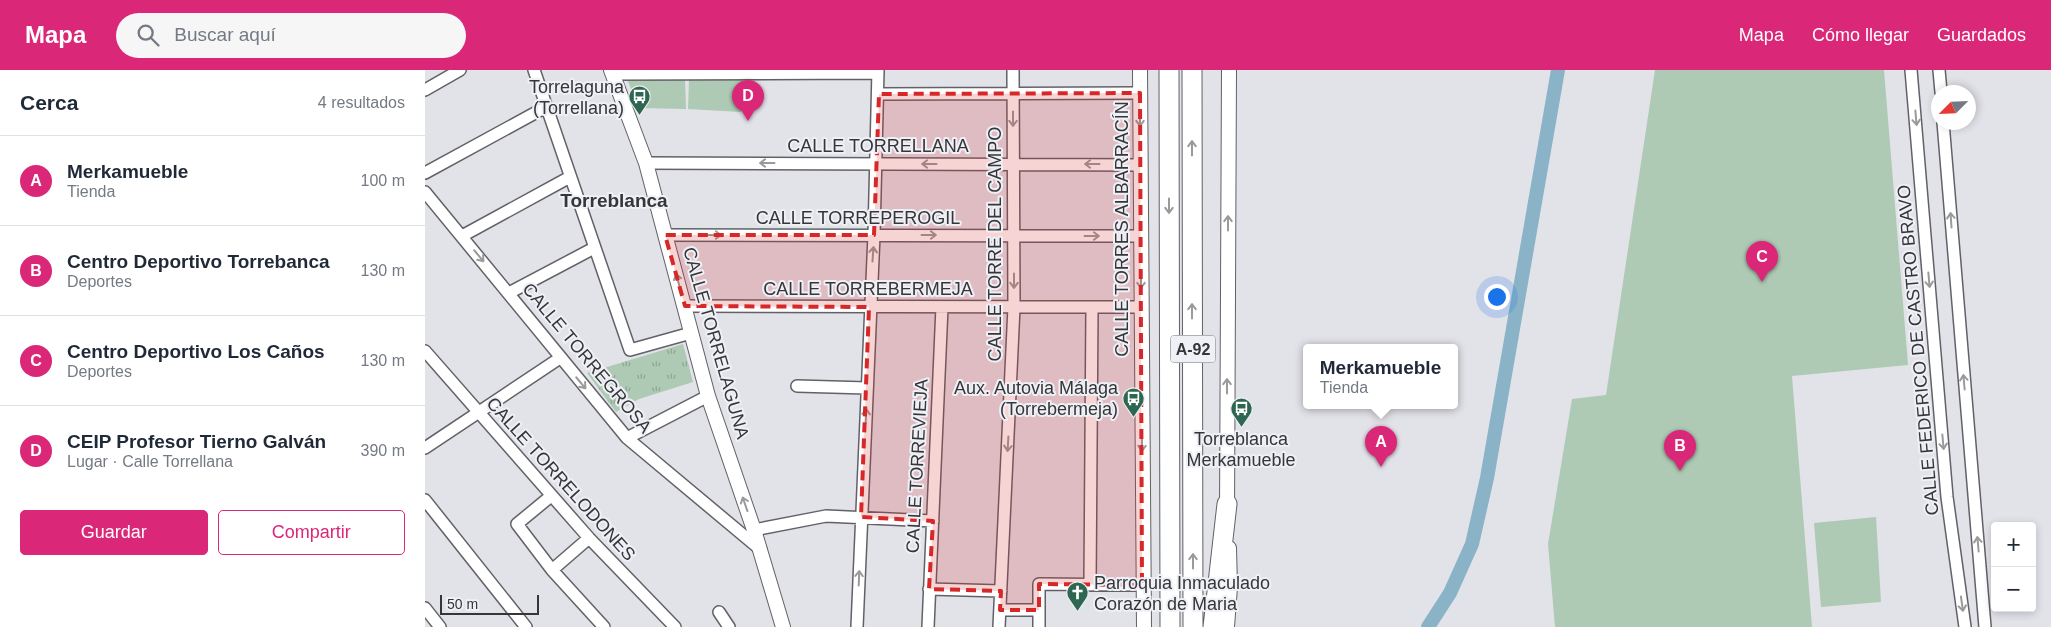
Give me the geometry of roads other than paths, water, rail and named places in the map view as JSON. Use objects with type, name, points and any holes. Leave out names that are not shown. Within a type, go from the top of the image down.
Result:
[{"type":"highway","name":"A-92","points":[[1169,70],[1170,627]]},
{"type":"highway","name":"A-92","points":[[1192,70],[1193,627]]},
{"type":"highway","points":[[1213,627],[1227,504]]},
{"type":"highway","points":[[1157,627],[1170,527]]},
{"type":"street","points":[[425,90],[460,70]]},
{"type":"street","points":[[534,70],[630,350],[691,333]]},
{"type":"street","name":"CALLE TORRE DEL CAMPO","points":[[999,627],[1015,307],[1013,70]]},
{"type":"street","name":"CALLE TORRES ALBARRACÍN","points":[[1140,70],[1143,585],[1145,627]]},
{"type":"street","points":[[1227,627],[1230,587],[1227,504],[1229,70]]},
{"type":"street","name":"CALLE FEDERICO DE CASTRO BRAVO","points":[[1911,70],[1947,497],[1965,627]]},
{"type":"street","points":[[1939,70],[1940,85]]},
{"type":"street","points":[[612,72],[878,71],[879,94],[874,235],[869,307],[857,627]]},
{"type":"street","name":"CALLE TORRELAGUNA","points":[[612,72],[646,163],[708,396],[761,550],[783,627]]},
{"type":"street","points":[[879,94],[1140,93]]},
{"type":"street","points":[[425,173],[546,107]]},
{"type":"street","points":[[1944,130],[1985,627]]},
{"type":"street","name":"CALLE TORRELLANA","points":[[646,163],[1141,165]]},
{"type":"street","points":[[462,236],[570,177]]},
{"type":"street","name":"CALLE TORREGROSA","points":[[425,192],[627,438],[761,550]]},
{"type":"street","name":"CALLE TORREPEROGIL","points":[[665,235],[1140,236]]},
{"type":"street","points":[[509,293],[594,248]]},
{"type":"street","name":"CALLE TORREBERMEJA","points":[[685,306],[1141,308]]},
{"type":"street","name":"CALLE TORREVIEJA","points":[[928,627],[942,307]]},
{"type":"street","points":[[1090,585],[1092,307]]},
{"type":"street","name":"CALLE TORRELODONES","points":[[425,351],[589,538],[675,627]]},
{"type":"street","points":[[425,448],[477,411],[560,358]]},
{"type":"street","points":[[797,386],[867,388]]},
{"type":"street","points":[[627,438],[708,396]]},
{"type":"street","points":[[551,496],[517,524],[552,570],[604,627]]},
{"type":"street","points":[[425,500],[526,627]]},
{"type":"street","points":[[754,530],[826,516],[933,521]]},
{"type":"street","points":[[552,570],[589,538]]},
{"type":"street","points":[[1039,627],[1039,584],[1143,585]]},
{"type":"street","points":[[929,589],[1001,591]]},
{"type":"street","points":[[425,608],[440,627]]},
{"type":"street","points":[[1000,610],[1039,610]]},
{"type":"street","points":[[719,612],[729,627]]},
{"type":"waterway","points":[[1428,627],[1450,593],[1472,544],[1487,478],[1558,70]]},
{"type":"place","name":"Torrelaguna (Torrellana)","points":[[640,116]]},
{"type":"place","name":"CEIP Profesor Tierno Galván","points":[[748,121]]},
{"type":"place","name":"Centro Deportivo Los Caños","points":[[1762,282]]},
{"type":"place","name":"Aux. Autovia Málaga (Torrebermeja)","points":[[1134,417]]},
{"type":"place","name":"Torreblanca Merkamueble","points":[[1241,428]]},
{"type":"place","name":"Merkamueble","points":[[1381,467]]},
{"type":"place","name":"Centro Deportivo Torrebanca","points":[[1680,471]]},
{"type":"place","name":"Parroquia Inmaculado Corazón de Maria","points":[[1078,612]]},
{"type":"district","name":"Torreblanca","points":[[614,200]]}]
